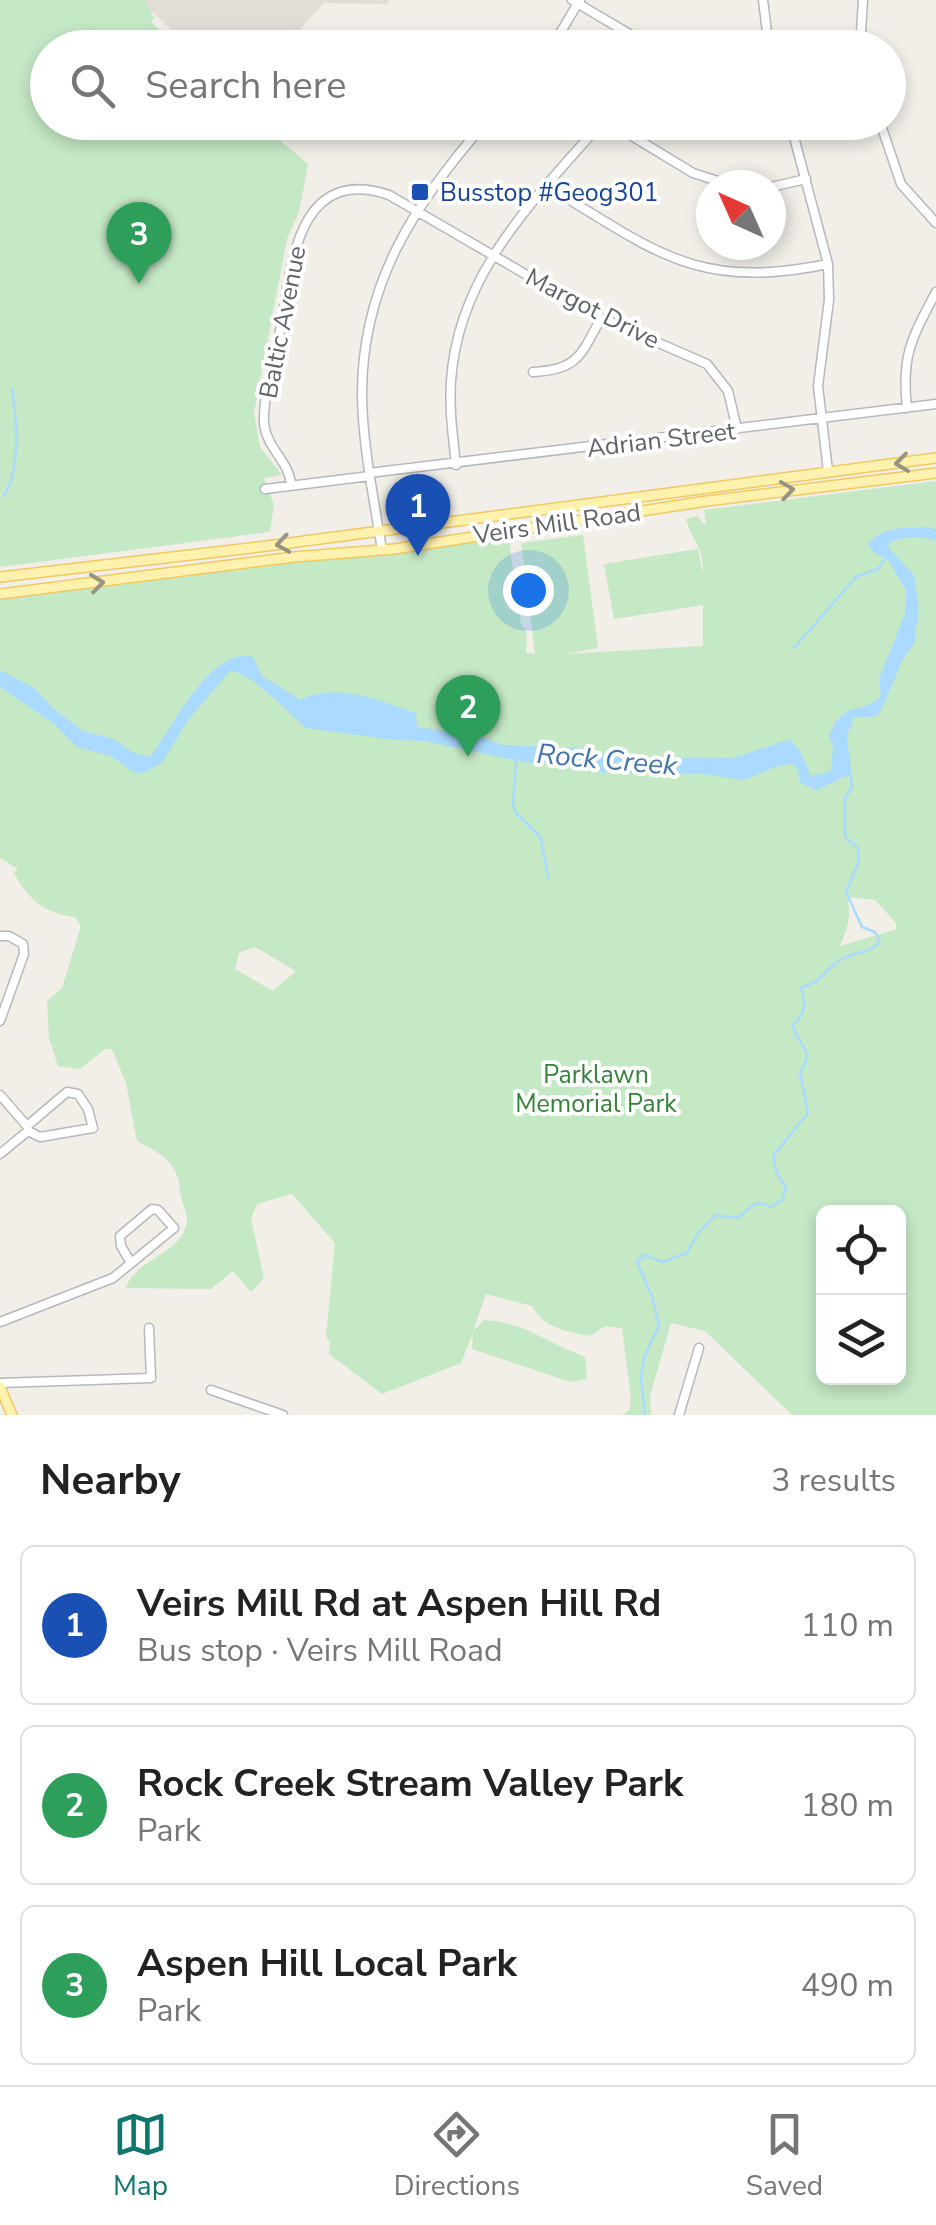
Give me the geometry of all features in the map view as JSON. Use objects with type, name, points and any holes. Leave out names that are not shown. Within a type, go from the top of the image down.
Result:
[{"type":"main road","name":"Veirs Mill Road","points":[[0,577],[259,548],[379,529],[936,458]]},
{"type":"main road","points":[[867,467],[868,480]]},
{"type":"main road","name":"Veirs Mill Road","points":[[0,594],[294,557],[382,550],[936,473]]},
{"type":"main road","points":[[0,1385],[12,1415]]},
{"type":"street","points":[[763,0],[767,30]]},
{"type":"street","points":[[861,30],[863,0]]},
{"type":"street","points":[[562,30],[577,1],[625,30]]},
{"type":"street","points":[[382,550],[362,394],[369,332],[390,263],[417,210],[439,176],[470,140]]},
{"type":"street","points":[[456,465],[450,406],[453,354],[468,301],[492,254],[588,140]]},
{"type":"street","points":[[636,140],[696,174]]},
{"type":"street","points":[[795,140],[828,264],[830,300],[818,386],[828,472]]},
{"type":"street","points":[[886,140],[901,184],[936,224]]},
{"type":"street","points":[[786,184],[806,179]]},
{"type":"street","points":[[546,186],[655,251],[701,268],[760,275],[828,264]]},
{"type":"street","name":"Baltic Avenue","points":[[291,485],[290,474],[272,449],[264,419],[290,273],[306,219],[323,201],[345,190],[360,188],[389,194],[417,210]]},
{"type":"street","name":"Margot Drive","points":[[417,210],[601,318],[707,364],[728,391],[736,429]]},
{"type":"street","points":[[907,408],[905,363],[910,341],[936,292]]},
{"type":"street","points":[[533,372],[558,371],[573,364],[601,318]]},
{"type":"street","name":"Adrian Street","points":[[265,488],[936,404]]},
{"type":"street","points":[[0,936],[23,944],[24,954],[0,1021]]},
{"type":"street","points":[[0,1096],[27,1128],[40,1137],[92,1128],[88,1108],[78,1094],[68,1092],[27,1128],[0,1154]]},
{"type":"street","points":[[0,1322],[113,1278],[174,1228],[158,1210],[152,1209],[120,1236],[131,1263]]},
{"type":"street","points":[[0,1385],[151,1378],[148,1328]]},
{"type":"street","points":[[679,1415],[699,1348]]},
{"type":"street","points":[[211,1390],[283,1415]]},
{"type":"shaded area","points":[[144,0],[390,0],[387,4],[324,3],[299,30],[172,30]]},
{"type":"green space","points":[[0,0],[145,0],[154,18],[151,22],[160,30],[30,30],[30,140],[280,140],[308,164],[299,212],[287,239],[254,412],[260,447],[282,475],[264,478],[274,505],[270,532],[0,567]]},
{"type":"green space","name":"Parklawn Memorial Park","points":[[936,481],[936,1415],[792,1415],[705,1331],[671,1323],[650,1396],[651,1415],[623,1415],[629,1410],[631,1399],[622,1328],[605,1326],[590,1336],[557,1328],[532,1306],[486,1294],[473,1331],[484,1320],[523,1329],[585,1357],[587,1379],[570,1382],[472,1349],[473,1333],[461,1363],[382,1394],[329,1354],[326,1336],[335,1243],[292,1194],[257,1204],[251,1219],[264,1278],[251,1292],[233,1271],[211,1289],[126,1288],[139,1270],[177,1242],[184,1232],[186,1213],[172,1166],[137,1141],[126,1083],[112,1049],[105,1049],[80,1069],[58,1066],[49,1038],[47,1001],[62,988],[81,926],[75,917],[55,913],[39,904],[19,883],[14,873],[18,869],[0,858],[0,598],[508,534],[521,623],[527,635],[526,653],[535,654],[521,543],[583,535],[598,648],[566,654],[703,646],[703,605],[614,619],[604,564],[698,549],[703,574],[700,550],[686,519],[697,516],[706,526],[704,510]],"holes":[[[847,897],[875,900],[897,929],[840,946],[848,922]],[[255,947],[296,971],[273,991],[235,969],[239,953]]]},
{"type":"water","name":"Rock Creek","points":[[928,527],[936,530],[936,541],[907,538],[895,540],[888,547],[914,575],[919,609],[914,644],[903,659],[880,713],[853,717],[848,737],[851,776],[816,790],[800,783],[793,764],[744,780],[703,774],[596,772],[582,763],[533,764],[424,741],[306,728],[259,685],[230,671],[188,720],[162,763],[143,773],[133,772],[111,756],[77,747],[54,724],[0,687],[0,670],[34,688],[83,731],[114,739],[132,752],[150,757],[208,676],[237,657],[253,657],[262,676],[301,700],[329,693],[358,695],[416,713],[417,727],[483,737],[501,745],[584,748],[612,757],[733,758],[788,740],[800,751],[811,776],[831,771],[833,746],[829,736],[840,717],[881,696],[879,679],[905,614],[906,590],[888,560],[875,554],[868,544],[888,531]]},
{"type":"waterway","points":[[4,496],[15,458],[12,389]]},
{"type":"waterway","points":[[794,648],[856,577],[878,569],[884,560]]},
{"type":"waterway","points":[[514,757],[513,804],[516,813],[541,838],[548,877]]},
{"type":"waterway","points":[[645,1415],[641,1378],[644,1357],[659,1326],[652,1296],[637,1262],[644,1255],[662,1262],[687,1253],[715,1215],[737,1218],[756,1204],[771,1207],[783,1199],[786,1187],[777,1174],[773,1156],[808,1113],[800,1072],[806,1052],[793,1025],[804,1008],[801,987],[814,983],[842,959],[880,942],[875,932],[862,927],[846,892],[859,861],[858,848],[845,837],[845,799],[852,787],[851,776]]},
{"type":"place","name":"Busstop #Geog301","points":[[420,192]]},
{"type":"place","name":"Aspen Hill Local Park","points":[[139,284]]},
{"type":"place","name":"Veirs Mill Rd at Aspen Hill Rd","points":[[418,556]]},
{"type":"place","name":"Rock Creek Stream Valley Park","points":[[468,757]]}]
